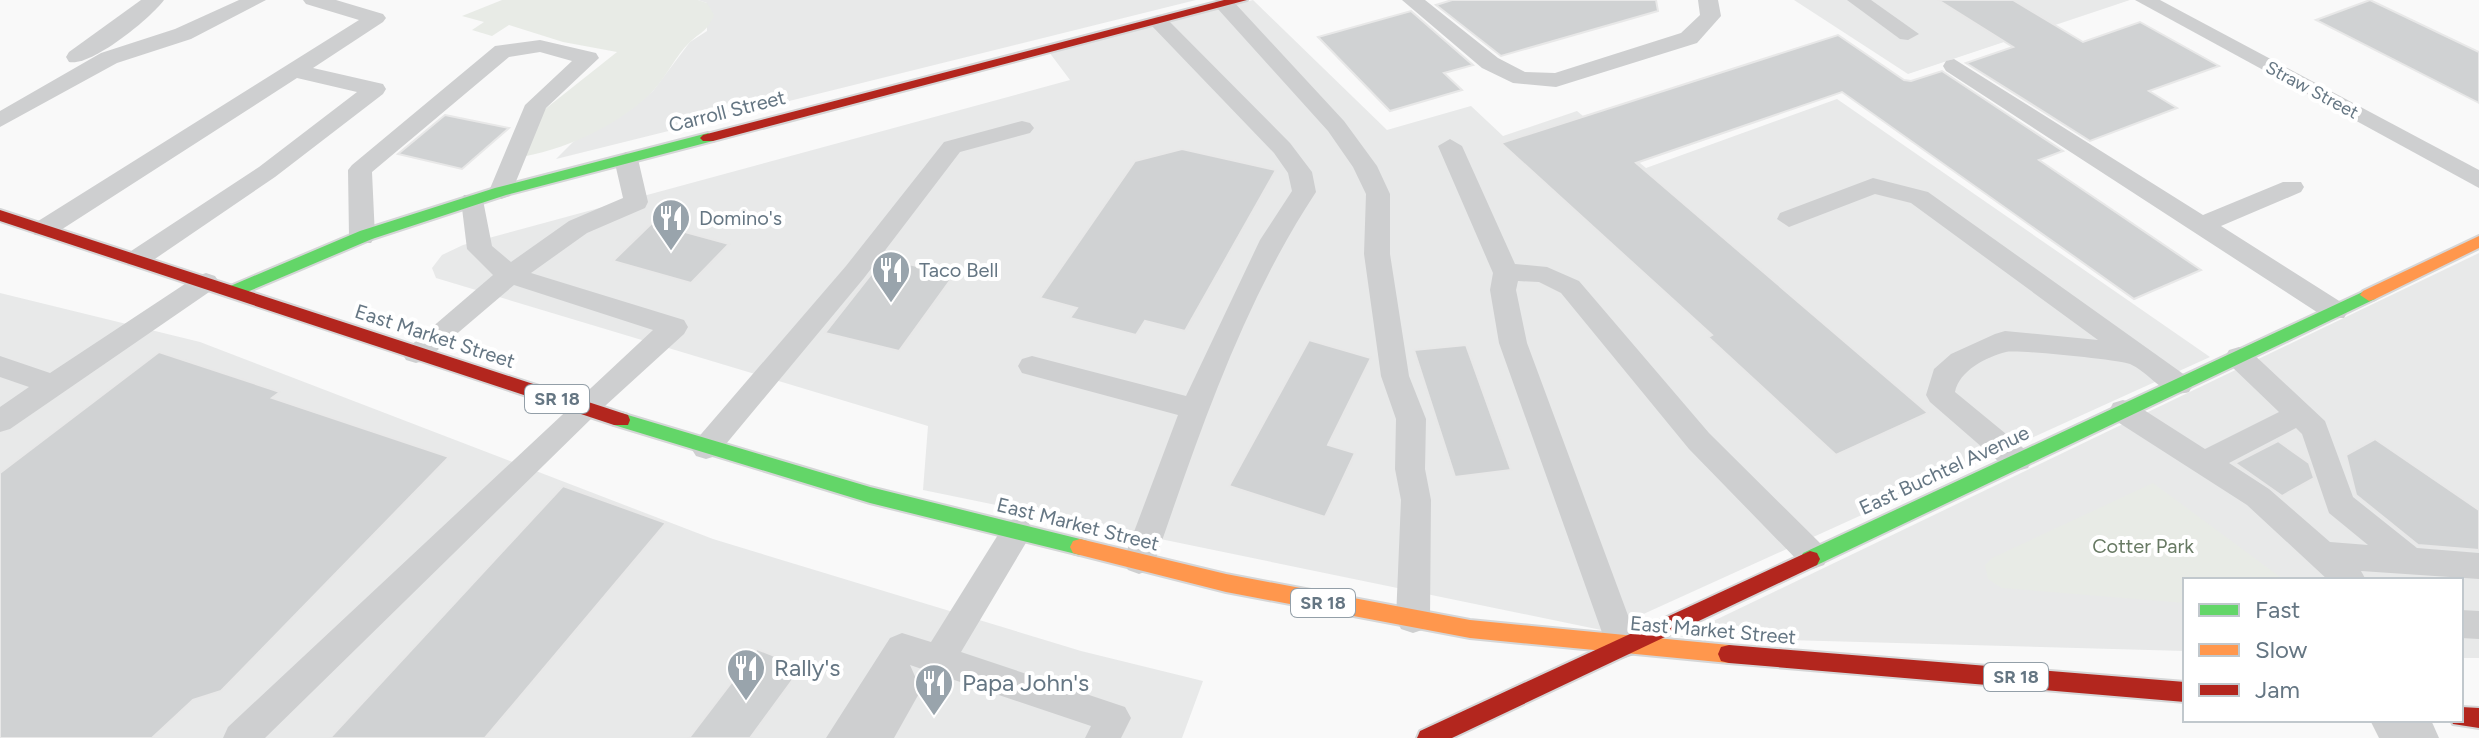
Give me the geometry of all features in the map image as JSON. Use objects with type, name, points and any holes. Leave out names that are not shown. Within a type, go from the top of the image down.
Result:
[{"type":"main road","name":"Carroll Street","points":[[234,291],[362,237],[501,191],[1232,2]]},
{"type":"main road","name":"East Market Street","points":[[0,215],[706,448],[870,495],[1226,583],[1413,619],[1622,645],[2183,692]]},
{"type":"main road","name":"East Buchtel Avenue","points":[[1428,738],[1492,725],[1622,645],[2239,357],[2479,241]]},
{"type":"lane","points":[[0,102],[100,43],[154,0]]},
{"type":"lane","points":[[0,120],[109,58],[183,34],[256,0]]},
{"type":"lane","points":[[44,229],[376,18],[313,0]]},
{"type":"lane","points":[[1412,0],[1490,63],[1521,78],[1556,80],[1689,38],[1711,16],[1708,0]]},
{"type":"lane","points":[[1857,0],[1908,34]]},
{"type":"lane","name":"Straw Street","points":[[2145,0],[2479,180]]},
{"type":"lane","points":[[1232,2],[1336,126],[1365,166],[1378,194],[1377,254],[1395,376],[1411,419],[1410,469],[1416,500],[1413,619]]},
{"type":"lane","points":[[1139,561],[1193,409],[1289,208],[1304,192],[1300,172],[1282,148],[1158,21]]},
{"type":"lane","points":[[362,237],[360,170],[503,51],[540,46],[588,58],[536,105],[501,191]]},
{"type":"lane","points":[[1954,66],[2335,311]]},
{"type":"lane","points":[[137,259],[267,172],[375,89],[297,71]]},
{"type":"lane","points":[[706,448],[855,272],[952,147],[1022,128]]},
{"type":"lane","points":[[1450,146],[1506,273],[1503,290],[1513,343],[1622,645]]},
{"type":"lane","points":[[416,353],[510,275],[578,227],[636,202],[626,159]]},
{"type":"lane","points":[[1789,219],[1873,186],[1919,197],[2179,385]]},
{"type":"lane","points":[[2201,225],[2292,187]]},
{"type":"lane","points":[[241,738],[584,408],[674,327],[510,275],[480,249],[473,200]]},
{"type":"lane","points":[[1506,273],[1530,270],[1552,276],[1570,287],[1699,441],[1813,556]]},
{"type":"lane","points":[[0,421],[206,282]]},
{"type":"lane","points":[[2017,460],[1940,395],[1944,376],[1961,361],[2005,341],[2136,354]]},
{"type":"lane","points":[[2239,357],[2315,429],[2320,463],[2340,504],[2406,558]]},
{"type":"lane","points":[[0,366],[52,385]]},
{"type":"lane","points":[[1032,366],[1144,393],[1193,409]]},
{"type":"lane","points":[[2123,411],[2263,495],[2348,578]]},
{"type":"lane","points":[[2205,462],[2299,414]]},
{"type":"lane","points":[[939,659],[1017,531]]},
{"type":"lane","points":[[2326,555],[2406,558],[2479,566]]},
{"type":"lane","points":[[844,738],[902,648],[1113,718],[1103,738]]},
{"type":"lane","points":[[875,738],[904,690],[892,664]]},
{"type":"shaded area","points":[[698,0],[1196,0],[556,159],[573,142],[630,110],[653,91],[690,42],[707,31],[707,3]]},
{"type":"shaded area","points":[[1253,0],[1387,130],[1471,106],[1503,136],[1577,111],[1646,168],[1837,99],[2210,357],[1606,631],[923,490],[928,426],[436,278],[432,268],[442,255],[463,245],[1070,80],[1049,52]]},
{"type":"shaded area","points":[[1794,0],[2130,0],[1908,74]]},
{"type":"shaded area","points":[[2479,253],[2479,658],[2463,658],[2463,578],[2183,578],[2183,651],[1680,637]]},
{"type":"shaded area","points":[[0,293],[200,342],[713,539],[1081,651],[1203,681],[1182,738],[0,738]]},
{"type":"green space","points":[[502,0],[698,0],[707,3],[714,15],[639,104],[607,126],[571,143],[515,158],[530,121],[617,52],[563,42],[509,25],[492,36],[472,30],[484,22],[462,16]]},
{"type":"green space","name":"Cotter Park","points":[[2153,483],[2281,578],[2183,578],[2183,603],[2002,588],[1988,579],[1985,565],[1992,558]]},
{"type":"building","points":[[1452,0],[1656,0],[1658,11],[1501,56],[1436,5]]},
{"type":"building","points":[[1938,0],[2013,0],[2083,42],[2140,22],[2219,66],[2149,91],[2177,108],[2090,141],[1966,63],[2013,47]]},
{"type":"building","points":[[2370,0],[2479,52],[2479,103],[2316,20]]},
{"type":"building","points":[[1411,11],[1473,65],[1444,73],[1462,90],[1390,111],[1318,37]]},
{"type":"building","points":[[1838,35],[1904,80],[1911,81],[1942,71],[2063,151],[2039,160],[2201,270],[2134,299],[1842,92],[1636,163],[1928,413],[1836,455],[1708,337],[1712,335],[1501,143]]},
{"type":"building","points":[[445,115],[509,128],[462,169],[398,154]]},
{"type":"building","points":[[1182,149],[1276,170],[1185,331],[1145,321],[1136,335],[1070,318],[1077,308],[1040,298],[1135,161]]},
{"type":"building","name":"Domino's","points":[[652,223],[729,244],[691,283],[613,261]]},
{"type":"building","name":"Taco Bell","points":[[884,258],[954,275],[899,351],[825,333]]},
{"type":"building","points":[[1309,340],[1371,358],[1328,445],[1355,453],[1325,517],[1229,486]]},
{"type":"building","points":[[1466,345],[1511,470],[1455,477],[1414,350]]},
{"type":"building","points":[[159,352],[280,392],[272,398],[449,457],[221,691],[193,700],[152,738],[0,738],[0,473]]},
{"type":"building","points":[[2375,439],[2479,510],[2479,550],[2418,545],[2356,495],[2346,455]]},
{"type":"building","points":[[2278,441],[2309,463],[2314,478],[2282,496],[2235,463]]},
{"type":"building","points":[[563,486],[666,523],[485,738],[330,738]]},
{"type":"building","name":"Rally's","points":[[757,649],[802,667],[750,738],[689,738]]},
{"type":"traffic: fast","points":[[234,291],[366,235],[501,191],[708,138]]},
{"type":"traffic: fast","points":[[1810,559],[2369,295]]},
{"type":"traffic: fast","points":[[621,420],[870,495],[1080,547]]},
{"type":"traffic: slow","points":[[2369,295],[2479,241]]},
{"type":"traffic: slow","points":[[1080,547],[1226,583],[1470,629],[1729,654]]},
{"type":"traffic: jam","points":[[708,138],[1240,0]]},
{"type":"traffic: jam","points":[[0,215],[621,420]]},
{"type":"traffic: jam","points":[[1428,738],[1810,559]]},
{"type":"traffic: jam","points":[[1729,654],[2183,692]]},
{"type":"traffic: jam","points":[[2463,717],[2479,718]]},
{"type":"place","name":"Domino's","points":[[671,252]]},
{"type":"place","name":"Taco Bell","points":[[891,304]]},
{"type":"place","name":"Rally's","points":[[746,702]]},
{"type":"place","name":"Papa John's","points":[[934,717]]}]
